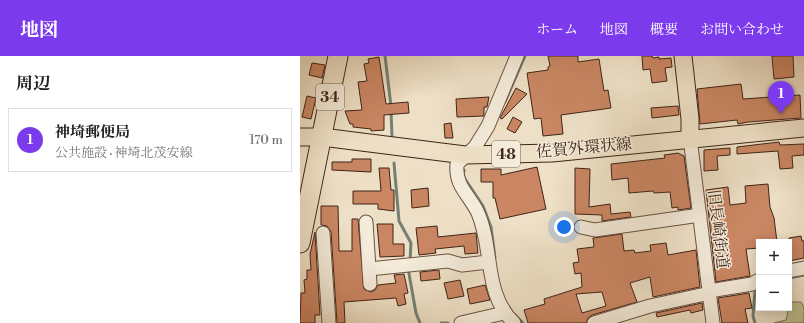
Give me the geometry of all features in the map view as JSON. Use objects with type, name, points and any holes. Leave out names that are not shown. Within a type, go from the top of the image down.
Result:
[{"type":"highway","name":"34","points":[[300,244],[338,56]]},
{"type":"main road","points":[[683,56],[690,119],[690,138]]},
{"type":"main road","name":"佐賀外環状線","points":[[300,137],[322,137],[465,155],[552,152],[804,128]]},
{"type":"street","points":[[514,323],[504,313],[496,296],[488,262],[483,228],[478,213],[459,184],[456,175],[457,164],[475,147],[488,126],[517,56]]},
{"type":"street","name":"旧長崎街道","points":[[690,138],[713,323]]},
{"type":"street","points":[[581,227],[595,230],[700,215]]},
{"type":"street","points":[[366,222],[370,284]]},
{"type":"street","points":[[323,233],[329,323]]},
{"type":"street","points":[[369,270],[448,261],[462,265],[488,262]]},
{"type":"street","points":[[792,270],[804,268]]},
{"type":"street","points":[[594,323],[650,306],[752,284],[756,282]]},
{"type":"street","points":[[461,323],[482,321],[504,313]]},
{"type":"green space","points":[[792,302],[801,302],[804,307],[804,323],[774,323],[786,320],[788,311],[792,311]]},
{"type":"building","points":[[548,56],[578,56],[578,62],[599,59],[604,91],[608,90],[611,108],[561,115],[563,134],[543,136],[541,118],[534,119],[527,73],[548,70],[548,67],[550,66]]},
{"type":"building","points":[[642,56],[652,56],[653,58],[659,57],[659,59],[671,58],[672,67],[665,68],[667,81],[652,83],[650,69],[643,70]]},
{"type":"building","points":[[772,56],[793,56],[794,77],[774,79]]},
{"type":"building","points":[[379,57],[386,104],[408,102],[409,113],[384,115],[384,130],[371,131],[371,129],[353,127],[353,124],[350,124],[345,111],[362,110],[358,82],[367,81],[364,64],[369,63],[368,59]]},
{"type":"building","points":[[312,63],[325,65],[322,78],[309,75]]},
{"type":"building","points":[[741,84],[743,99],[800,95],[801,118],[738,124],[737,120],[700,124],[697,89]]},
{"type":"building","points":[[516,88],[527,94],[502,119],[500,118]]},
{"type":"building","points":[[307,96],[316,98],[311,119],[302,117]]},
{"type":"building","points":[[489,97],[487,107],[484,107],[484,116],[457,117],[456,99]]},
{"type":"building","points":[[678,106],[679,115],[652,118],[651,108]]},
{"type":"building","points":[[513,117],[522,122],[515,133],[507,129]]},
{"type":"building","points":[[451,123],[453,138],[445,138],[444,124]]},
{"type":"building","points":[[779,142],[780,145],[804,144],[804,155],[792,156],[793,168],[780,169],[778,151],[737,154],[737,147]]},
{"type":"building","points":[[730,148],[730,155],[717,156],[718,170],[704,171],[704,150]]},
{"type":"building","points":[[678,153],[684,156],[691,208],[678,210],[678,207],[672,208],[670,192],[654,193],[653,191],[629,193],[628,178],[612,180],[611,164],[665,158],[664,155]]},
{"type":"building","points":[[352,159],[371,159],[371,172],[332,170],[332,162],[352,162]]},
{"type":"building","points":[[537,167],[546,209],[500,219],[495,198],[493,198],[493,182],[481,182],[481,169],[501,169],[501,175]]},
{"type":"building","points":[[379,168],[389,168],[391,190],[394,190],[394,211],[378,209],[378,204],[353,204],[353,191],[381,191]]},
{"type":"building","points":[[575,168],[590,169],[589,207],[610,204],[611,214],[630,212],[631,217],[602,221],[602,215],[575,214]]},
{"type":"building","points":[[768,184],[770,207],[774,218],[777,239],[756,239],[756,248],[746,249],[750,276],[716,282],[706,190],[728,187],[730,205],[746,203],[745,186]]},
{"type":"building","points":[[428,188],[429,206],[412,208],[411,190]]},
{"type":"building","points":[[321,206],[338,206],[339,251],[352,251],[352,219],[358,219],[364,289],[371,292],[375,290],[378,285],[396,283],[394,275],[404,274],[408,293],[404,294],[406,304],[398,306],[396,298],[344,302],[345,323],[337,323],[331,232],[327,226],[321,225]]},
{"type":"building","points":[[377,224],[393,224],[393,244],[404,244],[404,256],[380,257]]},
{"type":"building","points":[[437,226],[438,237],[476,233],[478,253],[465,254],[464,246],[435,249],[436,253],[419,255],[416,228]]},
{"type":"building","points":[[315,232],[320,315],[315,315],[315,323],[300,323],[301,293],[305,293],[304,280],[307,279],[307,270],[311,270],[310,254]]},
{"type":"building","points":[[622,234],[624,251],[634,250],[635,253],[651,251],[650,245],[666,243],[668,255],[696,250],[700,287],[653,297],[650,277],[630,283],[637,302],[592,315],[588,318],[586,323],[528,323],[524,310],[545,304],[544,299],[582,287],[581,273],[575,274],[573,263],[579,262],[577,249],[594,247],[593,238]],"holes":[[[602,292],[606,306],[582,313],[576,294]]]},
{"type":"building","points":[[801,236],[802,241],[804,241],[804,258],[792,260],[792,239],[789,238]]},
{"type":"building","points":[[439,270],[440,279],[421,281],[420,272]]},
{"type":"building","points":[[460,280],[464,296],[448,299],[444,283]]},
{"type":"building","points":[[485,285],[490,300],[470,304],[467,289]]},
{"type":"building","points":[[749,293],[752,308],[745,309],[748,323],[722,323],[718,298]]},
{"type":"building","points":[[702,303],[703,310],[691,313],[690,310],[657,317],[656,313]]},
{"type":"waterway","points":[[385,56],[391,106]]},
{"type":"waterway","points":[[505,102],[525,56]]},
{"type":"waterway","points":[[391,111],[392,136]]},
{"type":"waterway","points":[[394,163],[399,221],[411,243],[410,261]]},
{"type":"waterway","points":[[464,170],[463,176],[483,206],[491,227],[495,258]]},
{"type":"waterway","points":[[408,268],[416,313],[420,323]]},
{"type":"waterway","points":[[792,277],[804,275]]},
{"type":"waterway","points":[[755,323],[753,316],[756,290]]},
{"type":"waterway","points":[[515,315],[523,323]]},
{"type":"waterway","points":[[441,323],[448,323]]},
{"type":"place","name":"神埼郵便局","points":[[781,114]]}]
